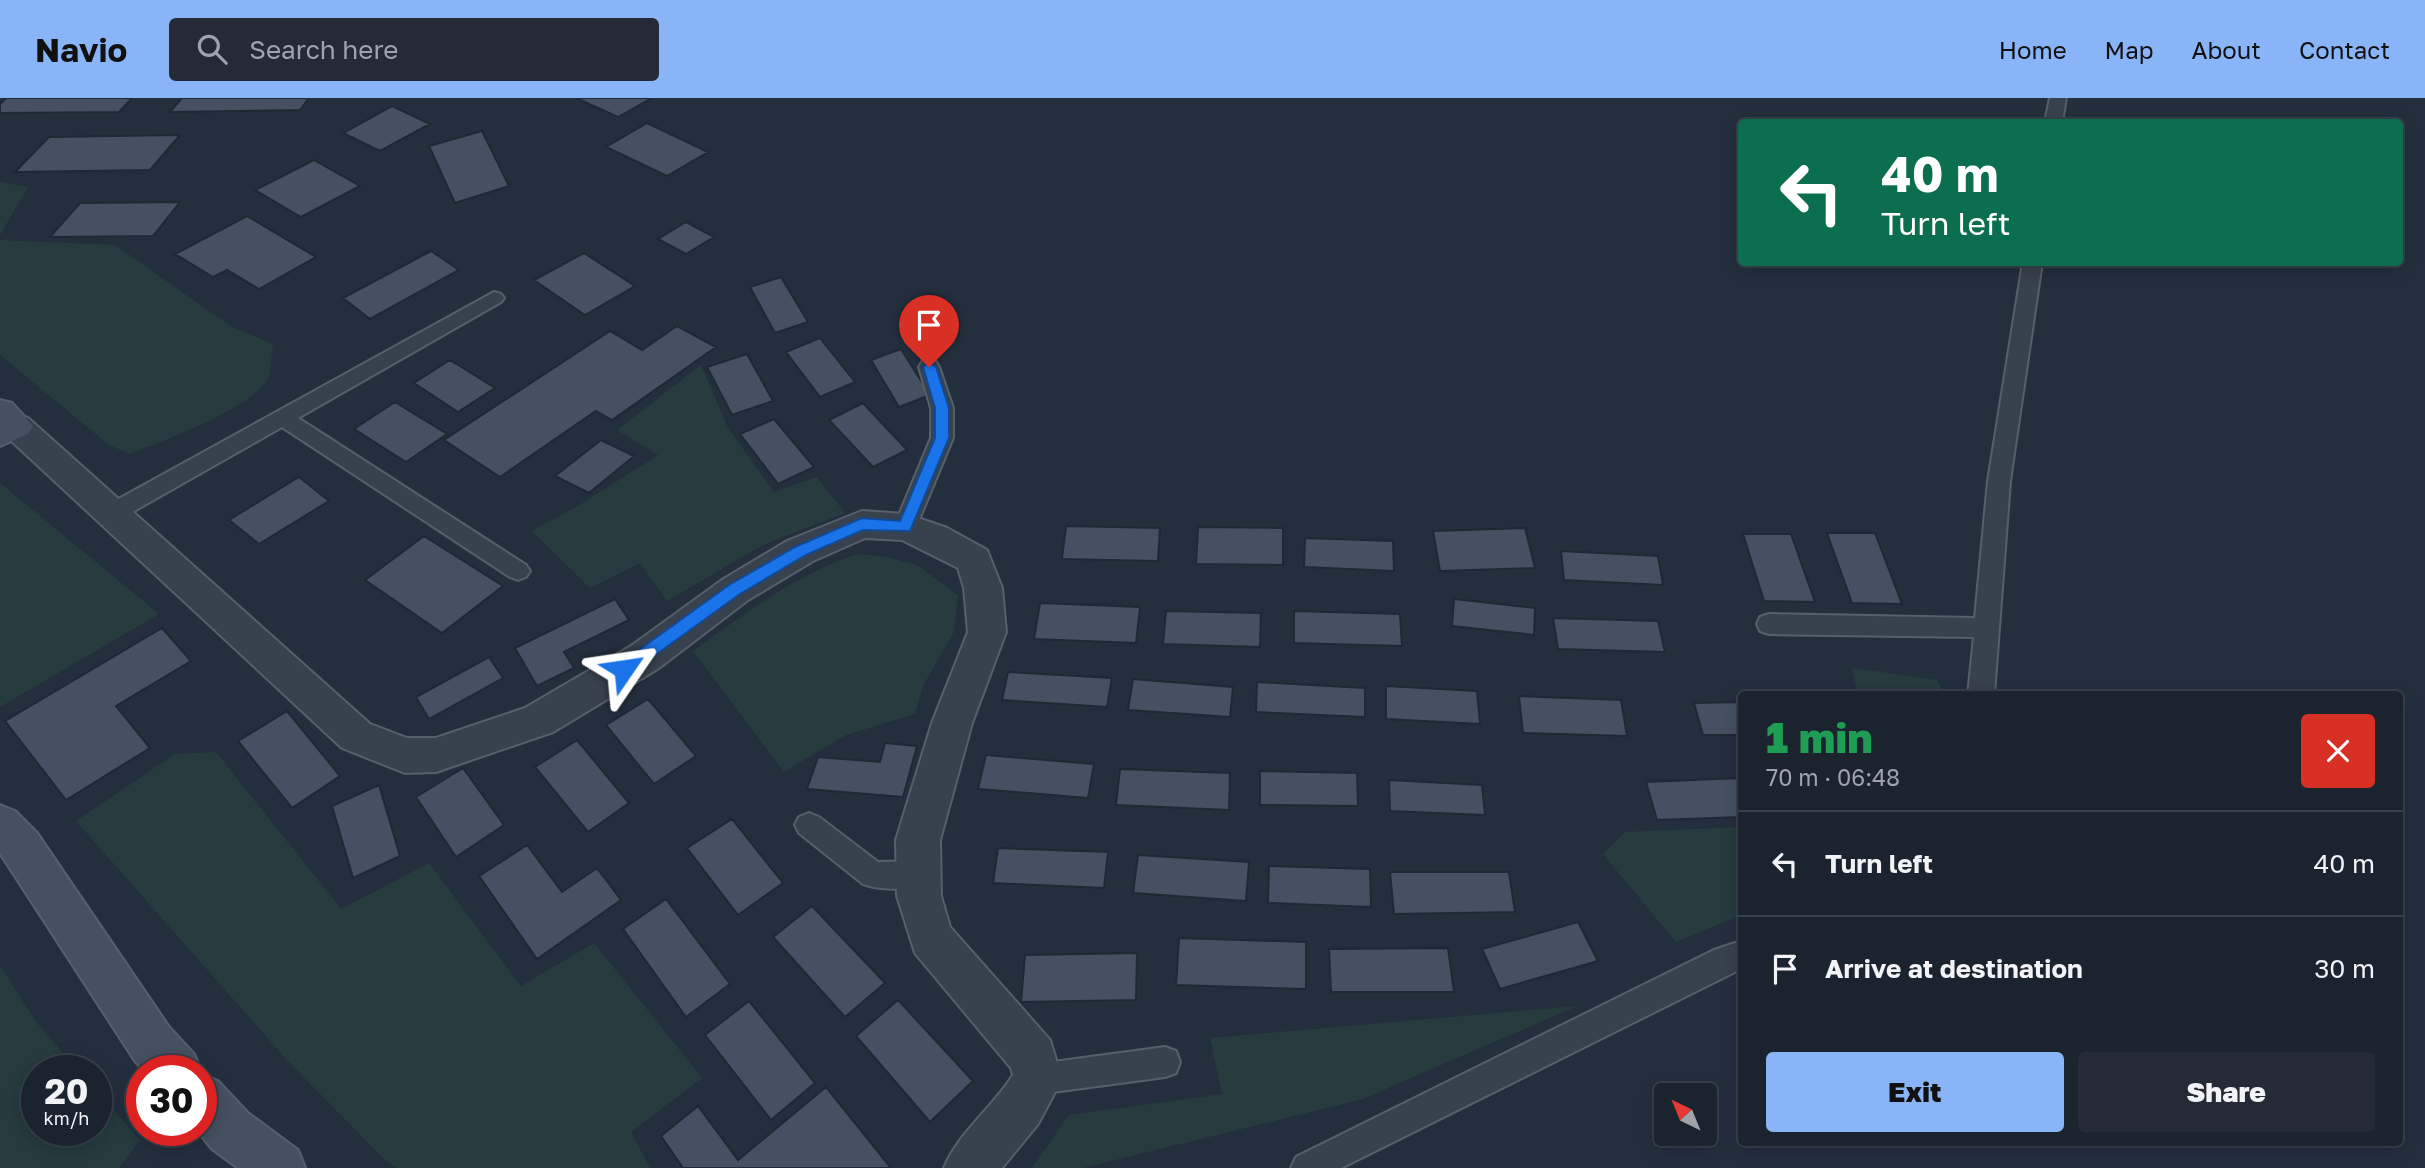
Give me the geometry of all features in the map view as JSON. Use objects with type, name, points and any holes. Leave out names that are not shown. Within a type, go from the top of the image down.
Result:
[{"type":"street","points":[[5,424],[112,513],[356,736],[405,756],[436,755],[539,720],[645,657],[735,590],[800,551],[862,524],[905,527],[934,538],[974,559],[983,588],[988,632],[952,723],[918,840],[919,897],[931,938],[1033,1057],[1038,1079],[1021,1107],[969,1168]]},
{"type":"street","points":[[0,824],[22,847],[152,1044],[162,1055]]},
{"type":"street","points":[[217,1116],[230,1131],[280,1168]]},
{"type":"lane","points":[[2054,119],[2058,98]]},
{"type":"lane","points":[[1982,691],[1999,481],[2032,266]]},
{"type":"lane","points":[[112,513],[494,298]]},
{"type":"lane","points":[[905,527],[942,438],[942,408],[929,367]]},
{"type":"lane","points":[[282,417],[519,571]]},
{"type":"lane","points":[[1769,624],[1987,628]]},
{"type":"lane","points":[[809,825],[873,875],[919,874]]},
{"type":"lane","points":[[1307,1168],[1724,960],[1738,956]]},
{"type":"lane","points":[[1038,1079],[1166,1062]]},
{"type":"green space","points":[[0,182],[28,187],[0,235]]},
{"type":"green space","points":[[0,240],[115,245],[232,327],[273,344],[269,376],[261,388],[246,400],[185,432],[130,454],[109,445],[0,355]]},
{"type":"green space","points":[[701,365],[728,428],[774,492],[817,477],[845,513],[765,544],[667,601],[640,563],[590,588],[532,531],[586,501],[658,455],[617,430]]},
{"type":"green space","points":[[0,483],[159,614],[0,707]]},
{"type":"green space","points":[[857,554],[887,557],[917,565],[958,595],[954,632],[923,686],[915,714],[846,735],[784,772],[693,651],[792,584]]},
{"type":"green space","points":[[1852,668],[1937,680],[1942,691],[1857,691]]},
{"type":"green space","points":[[216,752],[341,909],[429,863],[521,986],[594,943],[702,1078],[631,1132],[650,1168],[397,1168],[384,1159],[286,1059],[76,821],[175,754]]},
{"type":"green space","points":[[1738,827],[1738,916],[1676,942],[1603,854],[1625,832]]},
{"type":"green space","points":[[0,966],[37,1023],[65,1055],[21,1055],[21,1146],[112,1146],[112,1108],[126,1124],[126,1146],[136,1146],[119,1168],[0,1168]]},
{"type":"green space","points":[[1577,1006],[1363,1099],[1083,1168],[1032,1168],[1069,1115],[1222,1094],[1210,1038]]},
{"type":"building","points":[[6,98],[132,98],[119,112],[0,113],[0,104]]},
{"type":"building","points":[[182,98],[309,98],[300,110],[170,112]]},
{"type":"building","points":[[576,98],[652,98],[618,117]]},
{"type":"building","points":[[392,106],[430,124],[380,151],[343,133]]},
{"type":"building","points":[[647,123],[708,152],[667,176],[606,147]]},
{"type":"building","points":[[482,131],[509,186],[455,203],[429,146]]},
{"type":"building","points":[[180,135],[150,170],[15,172],[49,137]]},
{"type":"building","points":[[314,160],[360,186],[301,217],[255,190]]},
{"type":"building","points":[[180,202],[153,236],[50,237],[80,203]]},
{"type":"building","points":[[247,216],[316,257],[259,289],[227,270],[213,277],[175,254]]},
{"type":"building","points":[[686,222],[714,237],[686,254],[658,239]]},
{"type":"building","points":[[431,251],[459,270],[370,319],[343,298]]},
{"type":"building","points":[[584,253],[635,286],[585,315],[534,280]]},
{"type":"building","points":[[781,277],[808,322],[775,333],[750,287]]},
{"type":"building","points":[[677,326],[716,347],[612,420],[596,411],[500,477],[444,440],[610,331],[642,350]]},
{"type":"building","points":[[820,338],[855,382],[820,397],[786,352]]},
{"type":"building","points":[[901,349],[930,395],[899,407],[871,360]]},
{"type":"building","points":[[747,354],[773,401],[732,415],[707,367]]},
{"type":"building","points":[[450,360],[495,388],[458,412],[414,383]]},
{"type":"building","points":[[395,402],[447,434],[406,462],[354,429]]},
{"type":"building","points":[[863,403],[907,450],[873,467],[829,420]]},
{"type":"building","points":[[774,419],[814,467],[778,484],[740,434]]},
{"type":"building","points":[[601,440],[634,456],[589,493],[555,476]]},
{"type":"building","points":[[299,477],[329,501],[259,544],[229,520]]},
{"type":"building","points":[[1066,526],[1160,528],[1158,561],[1062,559]]},
{"type":"building","points":[[1198,527],[1283,528],[1283,565],[1196,564]]},
{"type":"building","points":[[1525,528],[1535,568],[1440,571],[1433,531]]},
{"type":"building","points":[[1827,533],[1875,533],[1902,604],[1852,603]]},
{"type":"building","points":[[1743,534],[1791,534],[1815,602],[1764,601]]},
{"type":"building","points":[[424,536],[503,586],[442,633],[365,580]]},
{"type":"building","points":[[1305,538],[1393,541],[1394,571],[1304,567]]},
{"type":"building","points":[[1561,551],[1658,556],[1663,585],[1564,580]]},
{"type":"building","points":[[615,599],[629,620],[564,652],[574,668],[537,686],[515,648]]},
{"type":"building","points":[[1454,599],[1535,608],[1534,635],[1452,626]]},
{"type":"building","points":[[1040,603],[1140,607],[1136,643],[1034,639]]},
{"type":"building","points":[[1166,611],[1261,613],[1260,647],[1163,644]]},
{"type":"building","points":[[1294,611],[1400,614],[1402,646],[1294,643]]},
{"type":"building","points":[[1553,618],[1658,621],[1665,652],[1558,649]]},
{"type":"building","points":[[162,628],[191,661],[116,706],[150,748],[66,800],[5,721]]},
{"type":"building","points":[[489,657],[503,678],[429,719],[416,697]]},
{"type":"building","points":[[1008,672],[1112,678],[1107,707],[1002,700]]},
{"type":"building","points":[[1133,679],[1233,687],[1230,717],[1128,710]]},
{"type":"building","points":[[1257,682],[1365,688],[1365,717],[1256,712]]},
{"type":"building","points":[[1386,686],[1477,691],[1480,724],[1386,719]]},
{"type":"building","points":[[1519,696],[1621,700],[1627,736],[1523,733]]},
{"type":"building","points":[[648,699],[696,756],[654,784],[606,725]]},
{"type":"building","points":[[1738,702],[1738,735],[1703,735],[1694,703]]},
{"type":"building","points":[[287,711],[340,776],[292,808],[238,741]]},
{"type":"building","points":[[577,740],[629,803],[588,832],[535,767]]},
{"type":"building","points":[[885,743],[917,746],[903,797],[807,789],[818,757],[880,762]]},
{"type":"building","points":[[986,755],[1094,764],[1088,798],[978,789]]},
{"type":"building","points":[[463,768],[504,825],[456,857],[416,797]]},
{"type":"building","points":[[1120,769],[1230,773],[1229,810],[1116,805]]},
{"type":"building","points":[[1260,771],[1357,773],[1358,806],[1260,805]]},
{"type":"building","points":[[1738,778],[1738,817],[1657,820],[1646,782]]},
{"type":"building","points":[[1389,780],[1482,785],[1485,815],[1390,811]]},
{"type":"building","points":[[379,785],[400,856],[353,878],[332,806]]},
{"type":"building","points":[[732,819],[783,883],[738,915],[687,848]]},
{"type":"building","points":[[527,845],[562,892],[597,868],[621,900],[537,959],[479,876]]},
{"type":"building","points":[[998,848],[1108,852],[1104,888],[993,883]]},
{"type":"building","points":[[1138,855],[1249,862],[1246,901],[1133,893]]},
{"type":"building","points":[[1269,866],[1370,869],[1371,907],[1268,903]]},
{"type":"building","points":[[1390,872],[1509,872],[1515,912],[1394,914]]},
{"type":"building","points":[[666,899],[730,984],[686,1017],[623,929]]},
{"type":"building","points":[[812,906],[885,983],[845,1017],[773,937]]},
{"type":"building","points":[[1578,922],[1598,961],[1500,989],[1482,949]]},
{"type":"building","points":[[1179,938],[1306,942],[1306,989],[1176,985]]},
{"type":"building","points":[[1448,948],[1454,992],[1331,992],[1329,949]]},
{"type":"building","points":[[1137,953],[1136,1000],[1021,1002],[1025,955]]},
{"type":"building","points":[[898,1000],[973,1081],[930,1122],[856,1036]]},
{"type":"building","points":[[749,1001],[815,1083],[771,1120],[705,1035]]},
{"type":"building","points":[[826,1087],[891,1168],[683,1168],[661,1136],[698,1106],[738,1160]]},
{"type":"route","points":[[624,669],[645,657],[735,590],[800,551],[862,524],[905,527],[942,438],[942,408],[929,367]]}]
